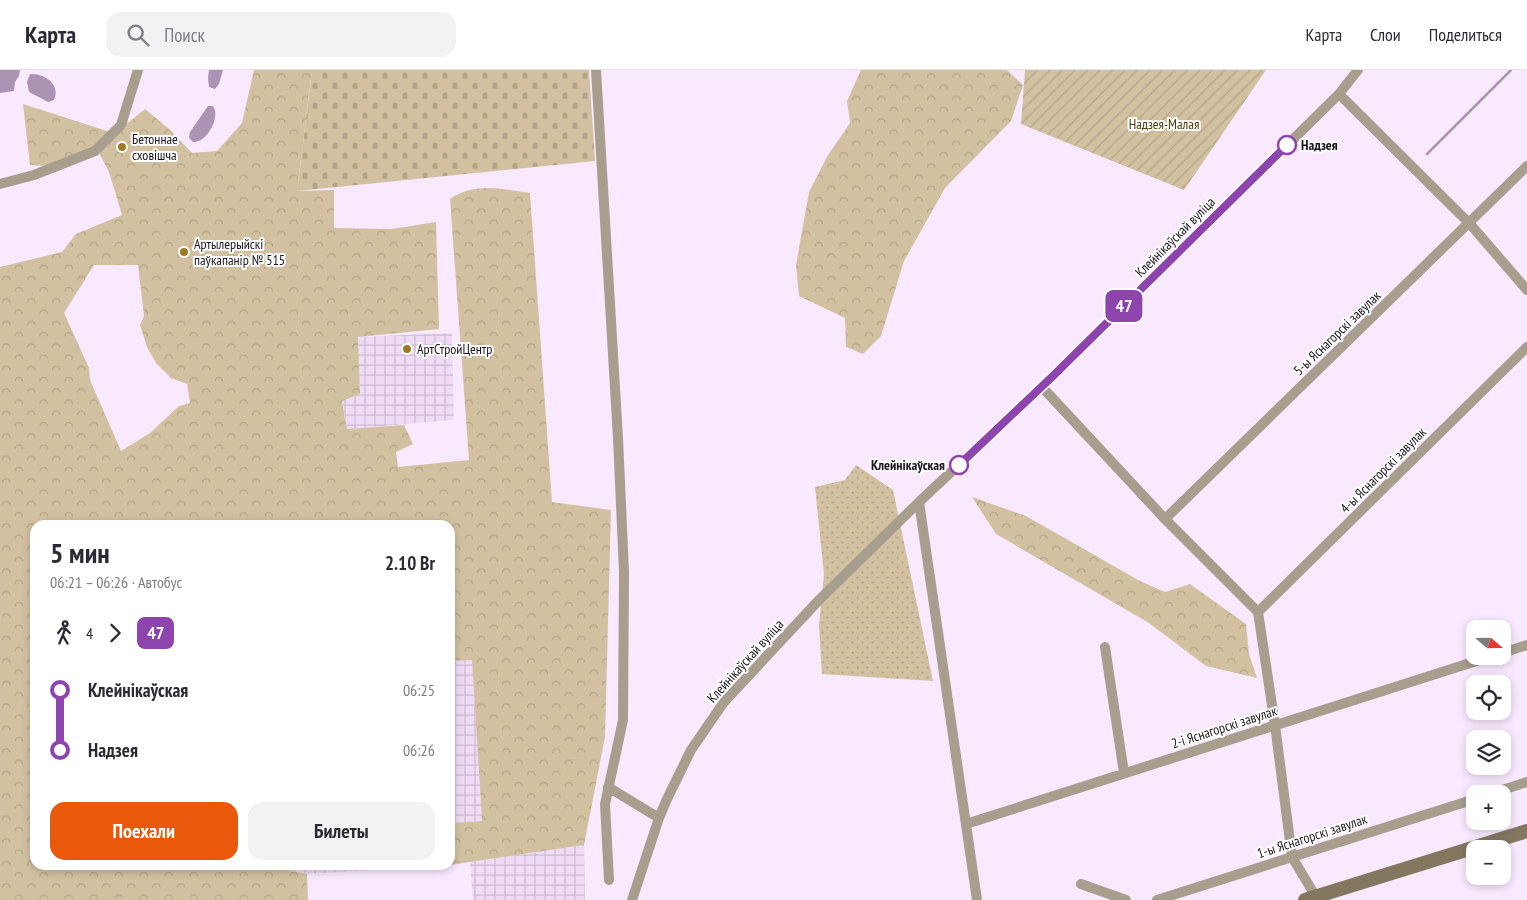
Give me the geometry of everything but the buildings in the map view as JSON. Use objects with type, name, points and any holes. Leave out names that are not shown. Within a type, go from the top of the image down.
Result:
[{"type":"main road","points":[[1310,898],[1527,831]]},
{"type":"street","points":[[0,184],[34,175],[96,151],[121,125],[138,70]]},
{"type":"street","points":[[596,70],[624,572],[623,720],[605,804],[609,880]]},
{"type":"street","name":"Клейнікаўскай вуліца","points":[[632,900],[659,818],[692,750],[724,702],[819,600],[919,502],[1042,387],[1340,94],[1358,70]]},
{"type":"street","points":[[1340,94],[1470,224],[1527,290]]},
{"type":"street","name":"5-ы Яснагорскі завулак","points":[[1165,519],[1470,224],[1527,166]]},
{"type":"street","name":"4-ы Яснагорскі завулак","points":[[1258,612],[1527,347]]},
{"type":"street","points":[[1042,387],[1165,519],[1258,612],[1292,857],[1310,898]]},
{"type":"street","points":[[919,502],[977,900]]},
{"type":"street","points":[[1511,650],[1527,645]]},
{"type":"street","points":[[1105,647],[1124,773]]},
{"type":"street","name":"2-і Яснагорскі завулак","points":[[966,824],[1466,664]]},
{"type":"street","points":[[1511,787],[1527,782]]},
{"type":"street","points":[[608,788],[659,818]]},
{"type":"street","name":"1-ы Яснагорскі завулак","points":[[1156,900],[1466,801]]},
{"type":"street","points":[[1081,884],[1126,900]]},
{"type":"shaded area","points":[[0,70],[20,70],[15,82],[14,91],[0,93]]},
{"type":"shaded area","points":[[209,70],[223,70],[219,84],[215,89],[209,87]]},
{"type":"shaded area","points":[[30,74],[36,74],[50,81],[55,89],[56,95],[54,100],[48,102],[29,92],[27,82]]},
{"type":"shaded area","points":[[208,106],[213,106],[215,111],[214,122],[208,134],[193,142],[189,138],[190,132]]},
{"type":"shaded area","points":[[452,333],[454,420],[347,429],[342,401],[360,394],[358,337]]},
{"type":"shaded area","points":[[472,659],[482,821],[455,823],[455,661]]},
{"type":"shaded area","points":[[584,845],[585,900],[473,900],[470,862]]},
{"type":"shaded area","points":[[287,870],[374,870],[307,874]]},
{"type":"green space","points":[[254,70],[312,70],[297,191],[334,190],[334,228],[391,229],[436,222],[439,329],[358,337],[360,394],[342,401],[347,429],[404,425],[413,444],[396,452],[398,467],[469,460],[450,199],[469,190],[488,188],[530,193],[552,502],[611,510],[605,737],[584,845],[455,864],[455,823],[482,821],[472,660],[455,661],[455,520],[30,520],[30,870],[287,870],[307,874],[308,900],[0,900],[0,267],[62,252],[76,234],[122,215],[109,172],[96,147],[48,166],[30,165],[23,104],[107,131],[129,122],[145,109],[168,128],[192,153],[217,151],[242,123]],"holes":[[[94,265],[138,265],[144,316],[140,325],[147,347],[156,363],[171,378],[187,384],[190,403],[179,406],[150,433],[121,451],[90,380],[89,368],[64,313]]]},
{"type":"green space","points":[[312,70],[589,70],[595,161],[297,191]]},
{"type":"green space","points":[[861,70],[1007,70],[1023,85],[1011,121],[945,188],[904,261],[881,336],[863,354],[846,347],[845,318],[799,296],[796,265],[809,192],[828,155],[850,123],[847,101]]},
{"type":"green space","name":"Надзея-Малая","points":[[1025,70],[1266,70],[1184,190],[1021,124]]},
{"type":"green space","points":[[856,465],[893,490],[933,681],[822,674],[819,625],[824,574],[815,487],[845,480]]},
{"type":"green space","points":[[972,497],[1026,516],[1140,581],[1165,592],[1190,584],[1246,624],[1249,654],[1257,678],[1206,666],[1149,623],[996,534]]},
{"type":"waterway","points":[[1427,154],[1511,70]]},
{"type":"bus line","name":"47","points":[[959,465],[1054,375],[1287,145]]},
{"type":"place","name":"Надзея","points":[[1287,145]]},
{"type":"place","name":"Бетоннае сховішча","points":[[122,147]]},
{"type":"place","name":"Артылерыйскі паўкапанір № 515","points":[[184,252]]},
{"type":"place","name":"АртСтройЦентр","points":[[407,349]]},
{"type":"place","name":"Клейнікаўская","points":[[959,465]]}]
